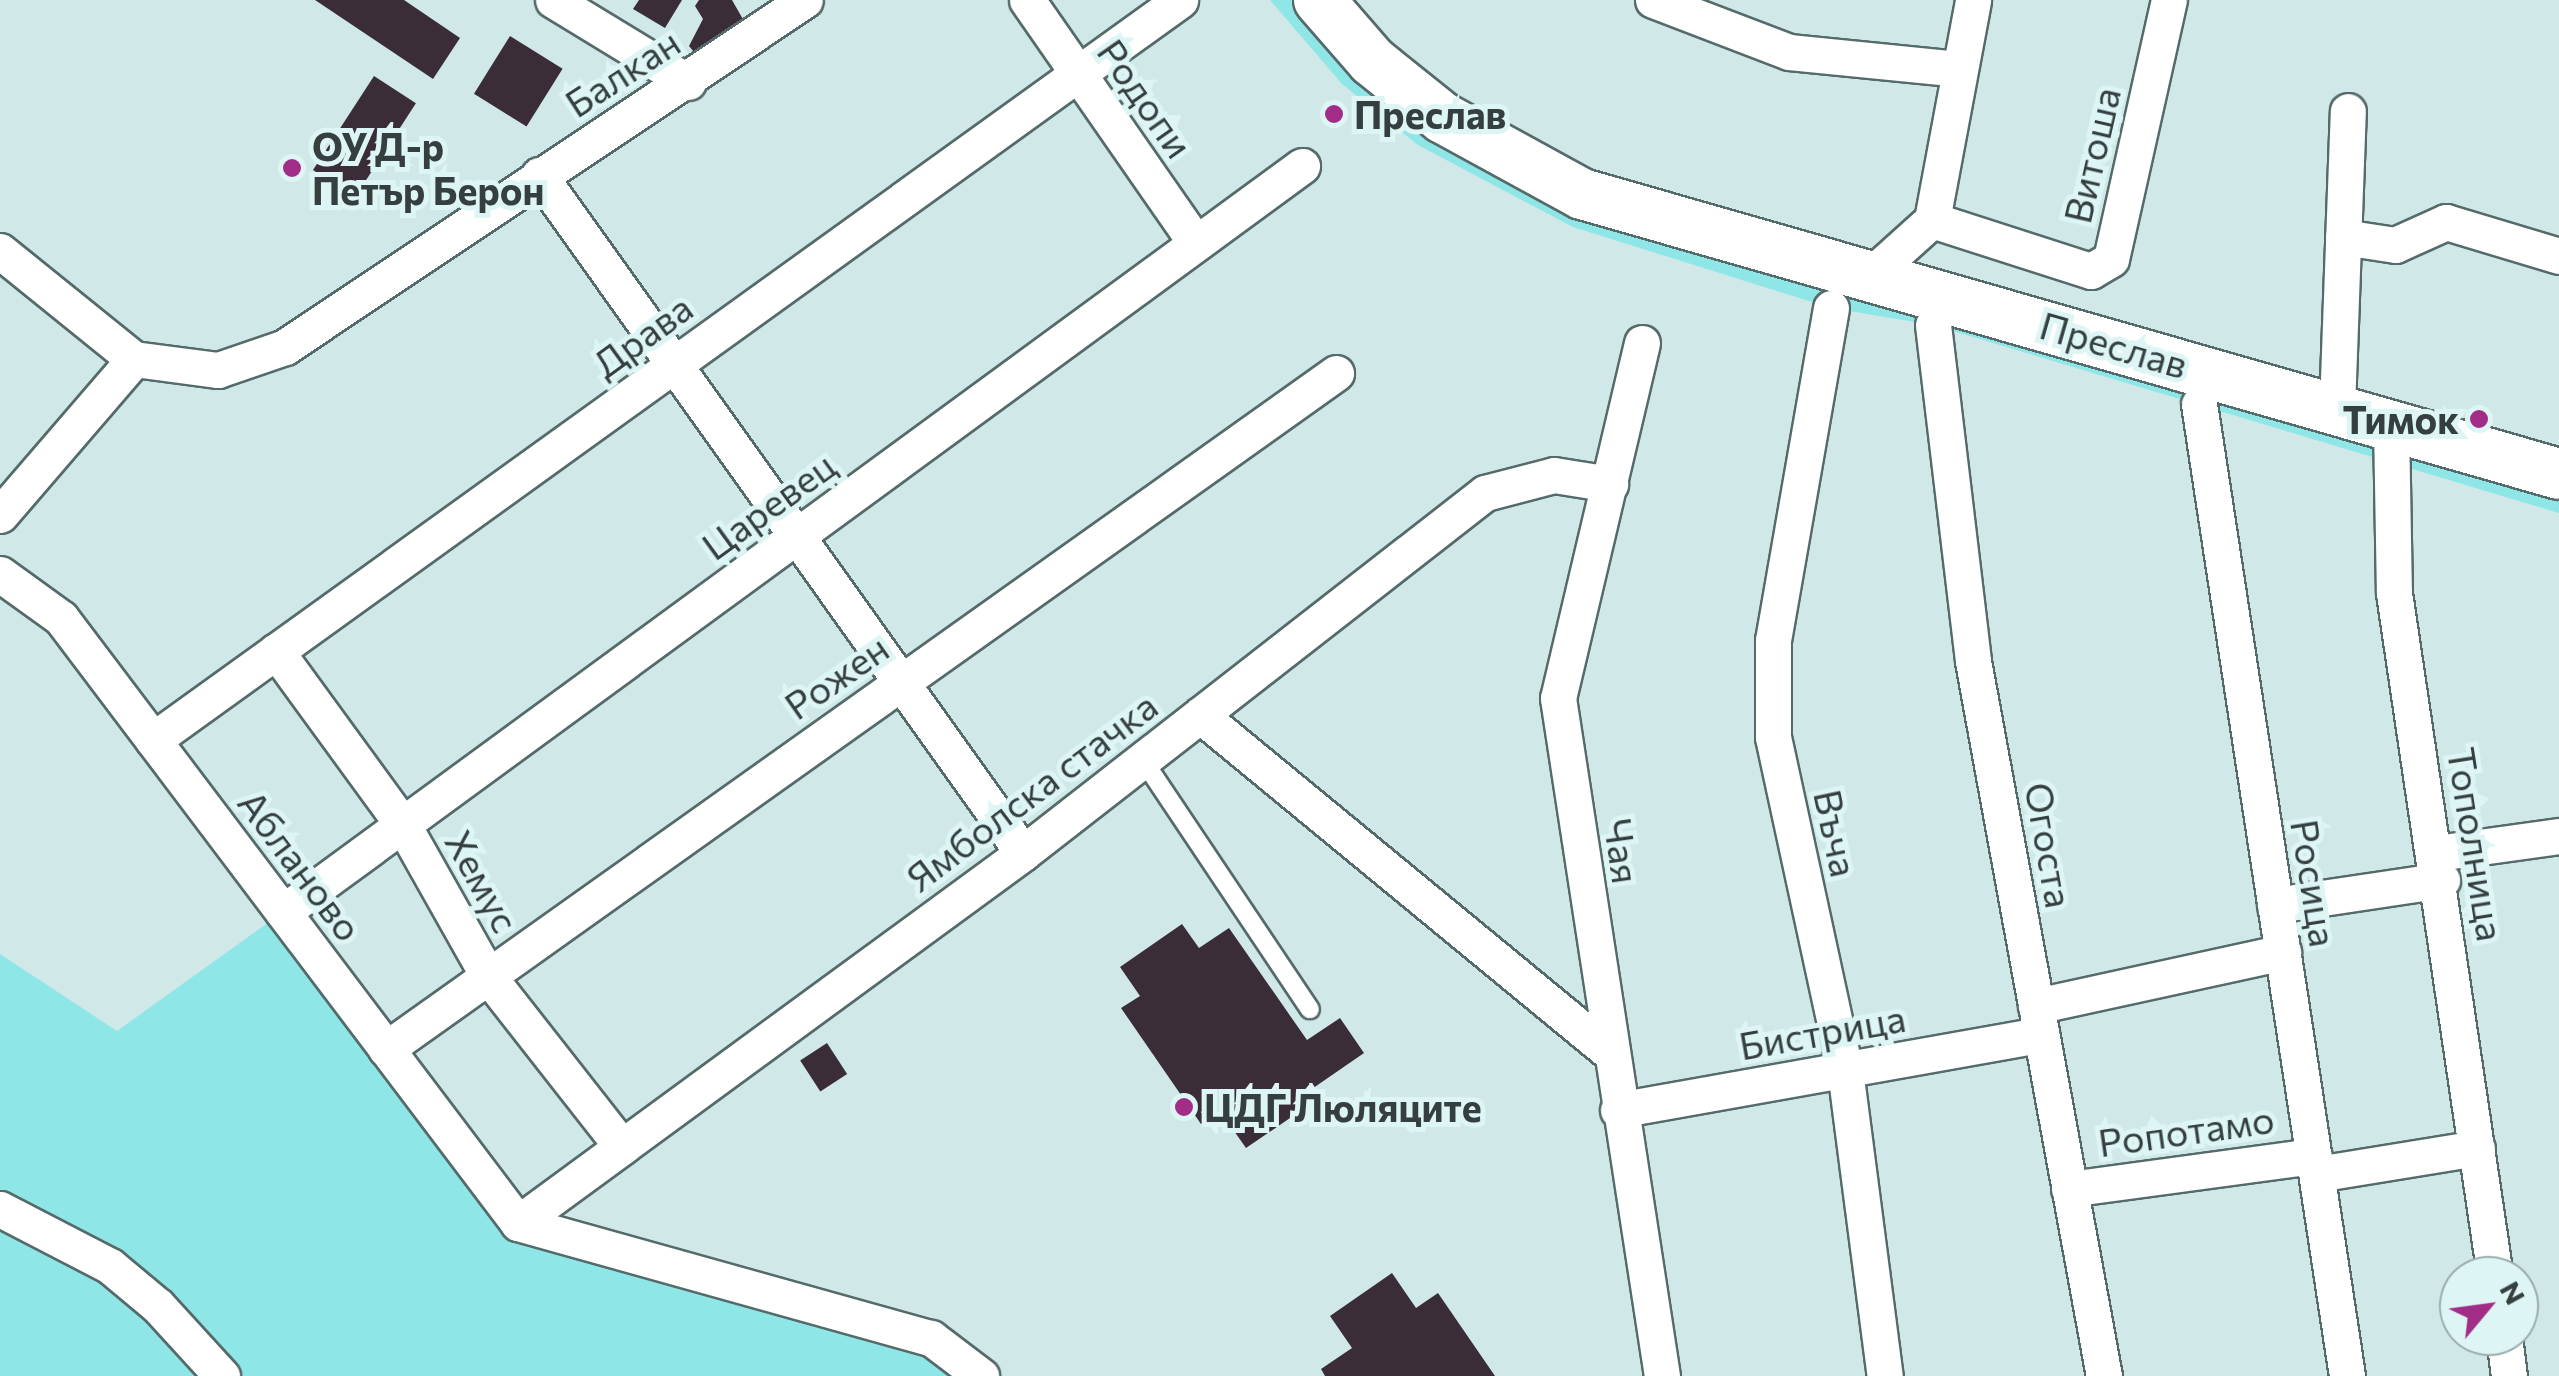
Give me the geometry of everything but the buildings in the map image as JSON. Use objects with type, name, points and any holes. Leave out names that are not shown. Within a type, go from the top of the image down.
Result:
[{"type":"main road","name":"Преслав","points":[[1319,0],[1372,61],[1443,118],[1582,194],[2559,474]]},
{"type":"street","points":[[553,0],[688,82]]},
{"type":"street","name":"Балкан","points":[[134,359],[218,370],[286,347],[539,175],[688,82],[805,0]]},
{"type":"street","name":"Родопи","points":[[1027,0],[1196,243]]},
{"type":"street","name":"Драва","points":[[153,740],[1180,0]]},
{"type":"street","points":[[1653,0],[1789,52],[1958,68]]},
{"type":"street","points":[[1872,274],[1932,220],[1973,0]]},
{"type":"street","name":"Витоша","points":[[1932,220],[2091,271],[2111,259],[2169,0]]},
{"type":"street","points":[[2336,407],[2348,111]]},
{"type":"street","name":"Царевец","points":[[283,912],[1302,166]]},
{"type":"street","points":[[539,175],[1023,853]]},
{"type":"street","points":[[2343,237],[2395,245],[2446,222],[2559,256]]},
{"type":"street","points":[[0,251],[134,359],[0,515]]},
{"type":"street","name":"Въча","points":[[1831,308],[1773,640],[1773,737],[1844,1070],[1885,1376]]},
{"type":"street","name":"Огоста","points":[[1933,326],[1973,661],[2104,1376]]},
{"type":"street","name":"Чая","points":[[1642,343],[1558,698],[1608,1051],[1662,1376]]},
{"type":"street","name":"Рожен","points":[[386,1048],[1336,373]]},
{"type":"street","name":"Росица","points":[[2199,404],[2348,1376]]},
{"type":"street","name":"Тополница","points":[[2391,424],[2394,593],[2440,867],[2492,1256]]},
{"type":"street","name":"Ямболска стачка","points":[[518,1223],[1023,853],[1485,494],[1554,474],[1610,484]]},
{"type":"street","name":"Абланово","points":[[0,574],[60,618],[518,1223]]},
{"type":"street","name":"Хемус","points":[[276,651],[403,825],[488,976],[622,1147]]},
{"type":"street","points":[[1200,715],[1608,1051]]},
{"type":"street","points":[[2276,905],[2559,836]]},
{"type":"street","name":"Бистрица","points":[[1618,1110],[1844,1070],[2039,1021],[2283,952]]},
{"type":"street","name":"Ропотамо","points":[[2069,1189],[2478,1148]]},
{"type":"street","points":[[0,1209],[110,1266],[158,1306],[222,1376]]},
{"type":"street","points":[[518,1223],[931,1338],[982,1376]]},
{"type":"lane","points":[[1143,760],[1310,1009]]},
{"type":"shaded area","points":[[1270,0],[1319,0],[1509,158],[2559,474],[2559,513],[1933,325],[1831,308],[1573,227],[1418,145],[1342,84]]},
{"type":"shaded area","points":[[283,912],[518,1223],[931,1338],[981,1376],[0,1376],[0,954],[117,1031]]},
{"type":"place","name":"Преслав","points":[[1334,114]]},
{"type":"place","name":"ОУ Д-р Петър Берон","points":[[292,168]]},
{"type":"place","name":"Тимок","points":[[2479,419]]},
{"type":"place","name":"ЦДГ Люляците","points":[[1184,1107]]}]
